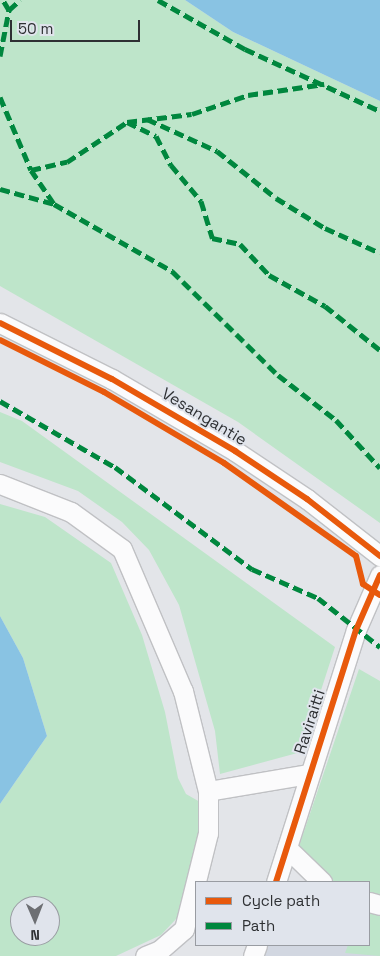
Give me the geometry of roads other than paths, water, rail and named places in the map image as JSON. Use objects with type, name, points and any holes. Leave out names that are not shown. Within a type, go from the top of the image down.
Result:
[{"type":"street","name":"Vesangantie","points":[[0,323],[112,378],[235,450],[307,499],[380,556]]},
{"type":"street","points":[[0,484],[71,512],[122,549],[183,691],[208,791],[208,833],[196,881]]},
{"type":"street","name":"Raviraitti","points":[[276,881],[308,774],[356,630],[380,575]]},
{"type":"street","points":[[208,791],[308,774]]},
{"type":"street","points":[[287,848],[321,881]]},
{"type":"street","points":[[145,956],[160,950],[184,929],[195,885]]},
{"type":"water","points":[[185,0],[380,0],[380,101],[233,32]]},
{"type":"water","points":[[0,616],[23,658],[47,736],[0,804]]}]
